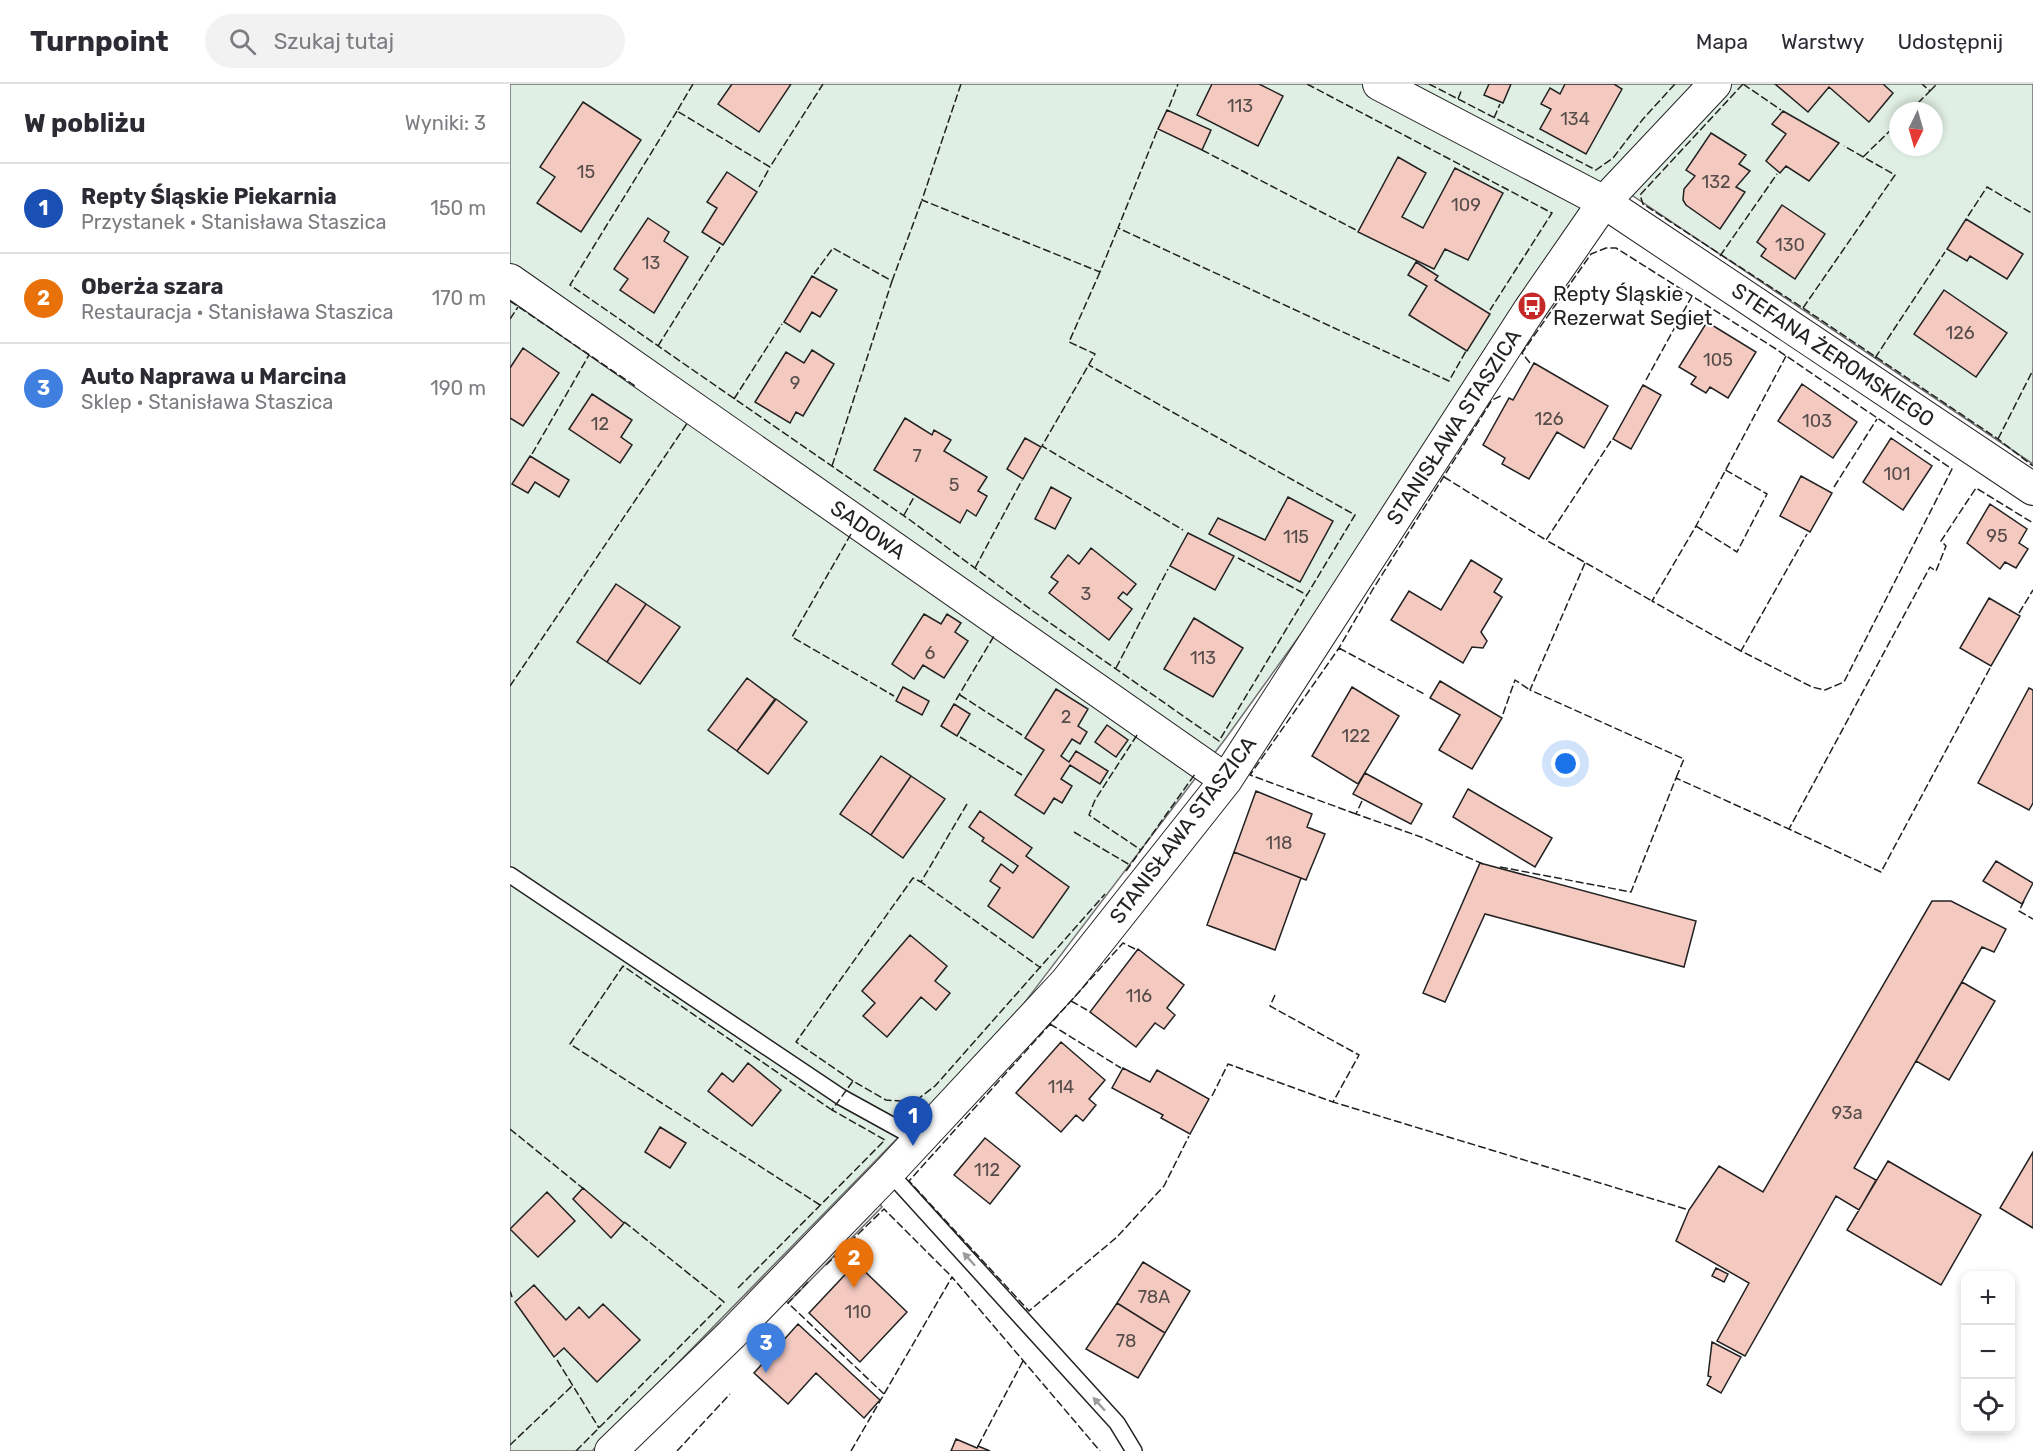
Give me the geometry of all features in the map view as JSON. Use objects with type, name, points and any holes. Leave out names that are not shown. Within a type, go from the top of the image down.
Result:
[{"type":"street","name":"STEFANA ŻEROMSKIEGO","points":[[1379,84],[1604,202],[2033,489]]},
{"type":"street","name":"STANISŁAWA STASZICA","points":[[611,1451],[752,1313],[889,1172],[1066,982],[1226,780],[1530,309],[1604,202],[1715,84]]},
{"type":"street","name":"SADOWA","points":[[510,280],[1226,780]]},
{"type":"lane","points":[[510,875],[841,1097],[919,1140]]},
{"type":"lane","points":[[889,1172],[1116,1423],[1134,1451]]},
{"type":"green space","points":[[510,84],[2033,84],[2033,464],[1621,188],[1226,738],[1006,1027],[592,1451],[510,1451]]},
{"type":"shaded area","points":[[875,1197],[882,1207],[788,1303],[781,1296]]},
{"type":"building","points":[[732,84],[791,84],[759,132],[718,104]]},
{"type":"building","points":[[1212,84],[1259,84],[1283,96],[1258,146],[1197,115]]},
{"type":"building","points":[[1489,84],[1511,84],[1503,103],[1484,95]]},
{"type":"building","points":[[1565,84],[1614,84],[1622,89],[1586,154],[1540,129],[1551,109],[1541,104],[1550,88],[1560,94]]},
{"type":"building","points":[[1775,84],[1883,84],[1893,93],[1869,122],[1829,87],[1808,112]]},
{"type":"building","points":[[583,102],[641,140],[581,232],[537,203],[555,177],[540,167]]},
{"type":"building","points":[[1167,110],[1211,130],[1202,150],[1158,129]]},
{"type":"building","points":[[1783,111],[1839,143],[1809,181],[1786,166],[1780,173],[1766,161],[1786,134],[1772,124]]},
{"type":"building","points":[[1711,133],[1746,155],[1739,164],[1750,171],[1736,187],[1745,192],[1720,229],[1686,205],[1683,200],[1684,189],[1695,176],[1686,170]]},
{"type":"building","points":[[1398,157],[1426,173],[1402,217],[1423,228],[1455,168],[1503,193],[1468,260],[1445,249],[1434,269],[1358,232]]},
{"type":"building","points":[[727,172],[757,192],[723,245],[702,232],[717,208],[707,202]]},
{"type":"building","points":[[1782,205],[1825,234],[1795,279],[1761,256],[1766,249],[1757,242]]},
{"type":"building","points":[[648,218],[669,232],[664,241],[688,257],[654,313],[620,290],[628,279],[614,269]]},
{"type":"building","points":[[1966,219],[2023,254],[2007,279],[1970,256],[1967,261],[1947,249]]},
{"type":"building","points":[[1416,262],[1438,276],[1435,280],[1490,314],[1467,351],[1409,315],[1427,286],[1408,275]]},
{"type":"building","points":[[812,276],[837,290],[820,317],[812,312],[800,332],[784,322]]},
{"type":"building","points":[[1944,290],[2007,333],[1976,377],[1914,334]]},
{"type":"building","points":[[1707,322],[1756,352],[1728,398],[1710,387],[1706,393],[1691,384],[1696,377],[1679,367]]},
{"type":"building","points":[[523,348],[559,373],[523,426],[510,418],[510,368]]},
{"type":"building","points":[[812,350],[834,364],[803,416],[796,412],[790,423],[755,402],[786,352],[804,363]]},
{"type":"building","points":[[1534,363],[1608,406],[1584,448],[1557,432],[1529,479],[1502,464],[1505,458],[1483,445],[1509,398],[1513,400]]},
{"type":"building","points":[[1802,384],[1857,422],[1833,458],[1778,421]]},
{"type":"building","points":[[1643,385],[1661,395],[1631,449],[1613,439]]},
{"type":"building","points":[[592,394],[632,420],[621,437],[632,445],[620,463],[569,429]]},
{"type":"building","points":[[905,418],[932,435],[934,430],[951,440],[944,451],[987,477],[978,491],[987,496],[976,516],[967,510],[960,523],[874,470]]},
{"type":"building","points":[[1025,438],[1041,447],[1023,479],[1007,469]]},
{"type":"building","points":[[1891,438],[1932,466],[1903,510],[1863,482]]},
{"type":"building","points":[[530,456],[569,480],[559,497],[535,482],[528,493],[512,484]]},
{"type":"building","points":[[1801,476],[1832,493],[1810,532],[1780,516]]},
{"type":"building","points":[[1051,487],[1071,498],[1055,529],[1035,519]]},
{"type":"building","points":[[1288,497],[1333,521],[1300,582],[1209,534],[1218,518],[1265,540]]},
{"type":"building","points":[[1990,504],[2027,529],[2019,543],[2028,549],[2016,568],[2005,562],[2000,569],[1967,543]]},
{"type":"building","points":[[1188,533],[1234,556],[1215,590],[1170,566]]},
{"type":"building","points":[[1091,548],[1136,584],[1127,595],[1123,592],[1118,598],[1132,609],[1109,640],[1049,593],[1058,582],[1051,577],[1068,555],[1079,564]]},
{"type":"building","points":[[1471,560],[1502,579],[1494,592],[1502,597],[1481,632],[1487,641],[1483,648],[1472,647],[1463,663],[1391,620],[1409,591],[1441,610]]},
{"type":"building","points":[[616,584],[646,604],[607,662],[577,642]]},
{"type":"building","points":[[1989,598],[2020,616],[1991,666],[1960,648]]},
{"type":"building","points":[[646,604],[680,627],[640,684],[607,662]]},
{"type":"building","points":[[924,614],[941,624],[947,614],[961,623],[955,632],[968,641],[944,678],[923,665],[914,679],[892,664]]},
{"type":"building","points":[[1194,618],[1243,648],[1213,697],[1164,669]]},
{"type":"building","points":[[747,678],[775,699],[737,751],[708,730]]},
{"type":"building","points":[[1440,681],[1502,718],[1472,769],[1439,750],[1460,715],[1430,698]]},
{"type":"building","points":[[903,687],[929,701],[922,715],[896,701]]},
{"type":"building","points":[[1352,687],[1399,716],[1358,784],[1312,756]]},
{"type":"building","points":[[2029,688],[2033,690],[2033,803],[2029,810],[1978,783]]},
{"type":"building","points":[[1056,689],[1088,709],[1078,726],[1087,732],[1080,744],[1072,739],[1061,756],[1069,762],[1076,751],[1108,771],[1100,784],[1070,765],[1061,779],[1072,786],[1062,803],[1054,798],[1044,814],[1015,795],[1044,750],[1025,738]]},
{"type":"building","points":[[776,699],[807,722],[768,774],[737,751]]},
{"type":"building","points":[[954,704],[970,714],[957,736],[941,726]]},
{"type":"building","points":[[1107,725],[1128,740],[1116,757],[1095,742]]},
{"type":"building","points":[[881,756],[911,776],[871,835],[840,814]]},
{"type":"building","points":[[1365,773],[1422,804],[1411,824],[1353,794]]},
{"type":"building","points":[[911,776],[945,799],[903,858],[871,835]]},
{"type":"building","points":[[1468,789],[1552,838],[1535,867],[1453,817]]},
{"type":"building","points":[[1256,791],[1312,814],[1307,827],[1325,834],[1306,880],[1234,852]]},
{"type":"building","points":[[980,811],[1032,848],[1026,856],[1069,887],[1033,938],[988,906],[1000,888],[990,881],[1001,864],[1013,873],[1018,866],[982,841],[984,838],[969,827]]},
{"type":"building","points":[[1234,852],[1301,878],[1275,950],[1207,925]]},
{"type":"building","points":[[1996,861],[2033,883],[2022,904],[1983,881]]},
{"type":"building","points":[[1480,863],[1696,921],[1684,967],[1485,914],[1445,1002],[1423,993]]},
{"type":"building","points":[[1932,901],[1951,901],[2006,929],[1994,952],[1982,947],[1854,1168],[1876,1180],[1859,1210],[1836,1196],[1745,1356],[1717,1341],[1749,1283],[1676,1241],[1689,1210],[1719,1166],[1763,1192]]},
{"type":"building","points":[[910,935],[947,966],[935,981],[950,993],[936,1010],[921,997],[887,1037],[863,1016],[875,1003],[862,991]]},
{"type":"building","points":[[1138,949],[1184,985],[1167,1008],[1175,1015],[1164,1029],[1155,1023],[1136,1047],[1090,1012]]},
{"type":"building","points":[[1962,982],[1995,1001],[1949,1080],[1916,1061]]},
{"type":"building","points":[[1061,1042],[1105,1080],[1089,1099],[1096,1105],[1083,1121],[1076,1115],[1061,1132],[1016,1093]]},
{"type":"building","points":[[748,1063],[781,1090],[752,1126],[708,1091],[722,1073],[733,1082]]},
{"type":"building","points":[[1123,1068],[1150,1082],[1157,1070],[1209,1099],[1190,1134],[1161,1118],[1163,1115],[1112,1088]]},
{"type":"building","points":[[660,1127],[686,1143],[670,1168],[645,1152]]},
{"type":"building","points":[[985,1138],[1020,1166],[990,1204],[954,1175]]},
{"type":"building","points":[[2033,1152],[2033,1228],[2000,1208]]},
{"type":"building","points":[[1888,1161],[1981,1215],[1941,1285],[1847,1230]]},
{"type":"building","points":[[583,1188],[624,1223],[611,1238],[573,1199]]},
{"type":"building","points":[[547,1192],[575,1221],[538,1257],[510,1229]]},
{"type":"building","points":[[1143,1262],[1190,1291],[1165,1333],[1117,1303]]},
{"type":"building","points":[[856,1263],[907,1312],[860,1362],[809,1313]]},
{"type":"building","points":[[1716,1268],[1728,1274],[1724,1282],[1712,1276]]},
{"type":"building","points":[[534,1285],[566,1320],[579,1307],[589,1318],[603,1304],[640,1340],[597,1382],[564,1348],[554,1357],[515,1302]]},
{"type":"building","points":[[1117,1303],[1165,1333],[1138,1378],[1086,1349]]},
{"type":"building","points":[[798,1324],[880,1400],[864,1418],[816,1373],[788,1404],[754,1373]]},
{"type":"building","points":[[1712,1342],[1741,1357],[1721,1393],[1707,1385],[1711,1377],[1708,1376]]},
{"type":"building","points":[[956,1439],[977,1448],[978,1446],[990,1451],[951,1451]]},
{"type":"fence","points":[[693,84],[677,111],[770,167],[823,84]]},
{"type":"fence","points":[[961,84],[922,200],[1100,272],[1118,228]]},
{"type":"fence","points":[[1169,107],[1178,84]]},
{"type":"fence","points":[[1307,84],[1552,213],[1490,310]]},
{"type":"fence","points":[[1429,84],[1596,170],[1613,158],[1643,119],[1675,84]]},
{"type":"fence","points":[[1743,84],[1640,195],[1643,204],[1803,308],[1998,439],[2033,466]]},
{"type":"fence","points":[[1743,84],[1781,110]]},
{"type":"fence","points":[[1919,102],[1930,91],[1922,84]]},
{"type":"fence","points":[[1930,91],[1937,84]]},
{"type":"fence","points":[[1458,99],[1462,89]]},
{"type":"fence","points":[[1494,118],[1500,104]]},
{"type":"fence","points":[[677,111],[570,285],[910,520],[1033,611],[1219,741],[1355,515],[1089,365]]},
{"type":"fence","points":[[1157,131],[1118,228],[1449,381],[1466,351]]},
{"type":"fence","points":[[1863,157],[1889,132]]},
{"type":"fence","points":[[1803,308],[1895,175],[1844,146]]},
{"type":"fence","points":[[1202,150],[1356,230]]},
{"type":"fence","points":[[759,187],[770,167]]},
{"type":"fence","points":[[1720,256],[1777,174]]},
{"type":"fence","points":[[1968,216],[1987,187],[2033,214]]},
{"type":"fence","points":[[892,281],[922,200]]},
{"type":"fence","points":[[658,346],[720,247]]},
{"type":"fence","points":[[814,274],[833,248],[892,281],[832,466]]},
{"type":"fence","points":[[1530,363],[1522,353],[1591,254],[1606,248],[1616,248],[1776,349],[1952,469],[1844,682],[1825,690],[1812,687],[1741,651],[1807,534]]},
{"type":"fence","points":[[1875,358],[1945,252]]},
{"type":"fence","points":[[1100,272],[1069,342],[1095,354],[1042,446],[1183,530]]},
{"type":"fence","points":[[1646,380],[1692,296]]},
{"type":"fence","points":[[510,301],[635,386]]},
{"type":"fence","points":[[510,319],[518,307]]},
{"type":"fence","points":[[734,399],[782,324]]},
{"type":"fence","points":[[532,454],[589,355]]},
{"type":"fence","points":[[1741,651],[1652,601],[1696,526],[1786,356]]},
{"type":"fence","points":[[1998,439],[2033,370]]},
{"type":"fence","points":[[1356,814],[1250,775],[1339,648],[1373,589],[1492,400],[1503,395]]},
{"type":"fence","points":[[1834,487],[1877,419]]},
{"type":"fence","points":[[510,686],[688,422]]},
{"type":"fence","points":[[1611,441],[1546,540],[1652,601]]},
{"type":"fence","points":[[1696,526],[1737,552],[1767,494],[1724,469]]},
{"type":"fence","points":[[1444,477],[1546,540]]},
{"type":"fence","points":[[975,568],[1022,480]]},
{"type":"fence","points":[[1990,668],[1881,872],[1789,829],[1930,567],[1936,571],[1946,546],[1941,541],[1976,488],[2033,523]]},
{"type":"fence","points":[[904,515],[914,497]]},
{"type":"fence","points":[[851,534],[792,637],[894,696]]},
{"type":"fence","points":[[1238,558],[1307,595]]},
{"type":"fence","points":[[1585,563],[1530,690],[1684,759],[1676,778]]},
{"type":"fence","points":[[1116,668],[1168,569]]},
{"type":"fence","points":[[2019,613],[2033,590]]},
{"type":"fence","points":[[956,700],[994,636]]},
{"type":"fence","points":[[1339,648],[1426,695]]},
{"type":"fence","points":[[1503,714],[1515,680],[1530,690]]},
{"type":"fence","points":[[960,695],[1022,735]]},
{"type":"fence","points":[[1137,735],[1095,800],[1089,815],[1141,850]]},
{"type":"fence","points":[[960,737],[1022,775]]},
{"type":"fence","points":[[1126,871],[1195,774]]},
{"type":"fence","points":[[1500,867],[1631,892],[1676,778],[1789,829]]},
{"type":"fence","points":[[1362,801],[1356,814],[1421,837],[1483,864]]},
{"type":"fence","points":[[967,804],[921,882],[1041,968]]},
{"type":"fence","points":[[1074,832],[1130,865]]},
{"type":"fence","points":[[853,1081],[796,1042],[913,878],[921,882]]},
{"type":"fence","points":[[738,1288],[885,1140],[832,1110],[853,1081],[886,1100],[914,1102],[935,1086],[1105,894]]},
{"type":"fence","points":[[2024,901],[2019,911],[2033,919]]},
{"type":"fence","points":[[1135,949],[1123,943],[909,1181],[1029,1311],[1117,1237],[1164,1186],[1189,1136]]},
{"type":"fence","points":[[820,1205],[570,1044],[623,966],[832,1110]]},
{"type":"fence","points":[[1275,995],[1270,1006],[1359,1055],[1333,1102],[1689,1210]]},
{"type":"fence","points":[[1071,1001],[1087,1010]]},
{"type":"fence","points":[[1050,1024],[1121,1068]]},
{"type":"fence","points":[[1212,1096],[1228,1064],[1333,1102]]},
{"type":"fence","points":[[510,1129],[585,1190]]},
{"type":"fence","points":[[826,1265],[884,1209],[952,1277]]},
{"type":"fence","points":[[576,1451],[724,1302],[622,1220]]},
{"type":"fence","points":[[851,1451],[952,1277],[1100,1451]]},
{"type":"fence","points":[[808,1282],[788,1303],[884,1394]]},
{"type":"fence","points":[[510,1291],[512,1297]]},
{"type":"fence","points":[[557,1360],[599,1428]]},
{"type":"fence","points":[[978,1446],[1023,1361]]},
{"type":"fence","points":[[510,1445],[572,1386]]},
{"type":"fence","points":[[677,1451],[730,1394]]},
{"type":"place","name":"Repty Śląskie Rezerwat Segiet","points":[[1532,306]]},
{"type":"place","name":"Repty Śląskie Piekarnia","points":[[913,1146]]},
{"type":"place","name":"Oberża szara","points":[[854,1288]]},
{"type":"place","name":"Auto Naprawa u Marcina","points":[[766,1373]]}]
